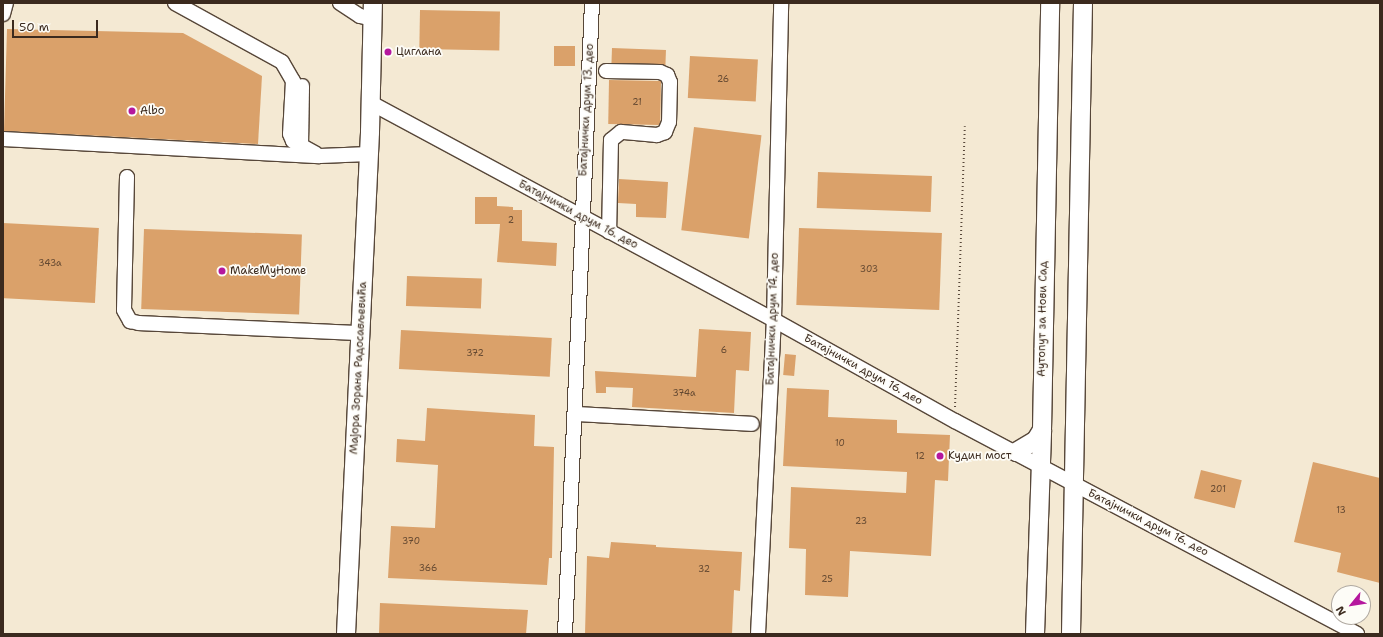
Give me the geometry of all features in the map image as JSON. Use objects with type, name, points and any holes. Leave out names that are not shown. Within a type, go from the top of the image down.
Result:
[{"type":"main road","name":"Аутопут за Нови Сад","points":[[1035,634],[1042,430],[1050,3]]},
{"type":"main road","points":[[1071,634],[1084,3]]},
{"type":"main road","name":"Мајора Зорана Радосављевића","points":[[346,634],[369,154],[373,11]]},
{"type":"main road","points":[[1016,452],[1036,440],[1042,430]]},
{"type":"street","points":[[3,14],[6,3]]},
{"type":"street","points":[[175,3],[282,62],[289,70],[293,81],[290,134],[293,141],[320,156]]},
{"type":"street","points":[[340,3],[360,16],[373,11]]},
{"type":"street","name":"Батајнички друм 13. део","points":[[583,218],[592,3]]},
{"type":"street","name":"Батајнички друм 14. део","points":[[758,634],[774,320],[781,3]]},
{"type":"street","points":[[606,71],[660,72],[667,76],[670,82],[669,122],[664,132],[657,135],[621,132],[611,140],[609,232]]},
{"type":"street","points":[[301,145],[302,86]]},
{"type":"street","name":"Батајнички друм 16. део","points":[[370,103],[774,320],[955,421],[1357,634]]},
{"type":"street","points":[[3,139],[320,156],[369,154]]},
{"type":"street","points":[[127,177],[124,310],[130,321],[140,323],[361,332]]},
{"type":"street","points":[[565,634],[583,218]]},
{"type":"street","points":[[575,414],[752,424]]},
{"type":"path","points":[[955,421],[965,126]]},
{"type":"building","points":[[420,10],[500,11],[499,50],[419,49]]},
{"type":"building","name":"Albo","points":[[7,29],[183,33],[262,76],[258,144],[4,131]]},
{"type":"building","points":[[554,46],[575,46],[575,66],[554,66]]},
{"type":"building","points":[[612,48],[666,50],[665,65],[611,63]]},
{"type":"building","points":[[690,56],[758,60],[756,102],[688,98]]},
{"type":"building","points":[[609,80],[661,81],[660,125],[608,124]]},
{"type":"building","points":[[694,127],[761,135],[749,239],[681,230]]},
{"type":"building","points":[[818,172],[932,176],[931,212],[817,208]]},
{"type":"building","points":[[619,179],[668,182],[666,218],[636,217],[636,204],[618,203]]},
{"type":"building","points":[[475,197],[497,197],[497,206],[513,207],[513,210],[522,210],[522,241],[557,243],[556,266],[497,262],[500,224],[475,224]]},
{"type":"building","points":[[3,223],[99,228],[95,303],[3,298]]},
{"type":"building","points":[[799,228],[942,233],[939,310],[796,305]]},
{"type":"building","name":"MakeMyHome","points":[[144,229],[302,235],[299,314],[141,309]]},
{"type":"building","points":[[407,276],[482,279],[481,309],[406,306]]},
{"type":"building","points":[[699,329],[751,332],[749,371],[736,370],[734,413],[632,407],[633,388],[606,387],[606,393],[596,393],[595,371],[696,377]]},
{"type":"building","points":[[401,330],[552,338],[550,377],[399,369]]},
{"type":"building","points":[[785,354],[796,355],[794,376],[783,375]]},
{"type":"building","points":[[787,388],[829,390],[828,417],[897,420],[897,433],[950,435],[948,481],[935,480],[931,556],[850,551],[848,597],[805,595],[806,549],[789,548],[791,487],[906,493],[907,472],[783,466]]},
{"type":"building","points":[[427,408],[535,415],[534,446],[554,447],[552,558],[549,558],[547,585],[388,578],[391,526],[435,528],[438,465],[396,462],[397,439],[425,441]]},
{"type":"building","points":[[1313,462],[1380,478],[1380,583],[1337,572],[1341,553],[1294,542]]},
{"type":"building","points":[[1201,470],[1242,480],[1235,508],[1194,498]]},
{"type":"building","points":[[611,542],[656,545],[656,547],[742,552],[740,591],[734,590],[732,634],[585,634],[587,556],[609,558]]},
{"type":"building","points":[[380,603],[528,610],[526,634],[379,634]]},
{"type":"place","name":"Циглана","points":[[388,52]]},
{"type":"place","name":"Albo","points":[[132,111]]},
{"type":"place","name":"MakeMyHome","points":[[222,271]]},
{"type":"place","name":"Кудин мост","points":[[940,456]]}]
